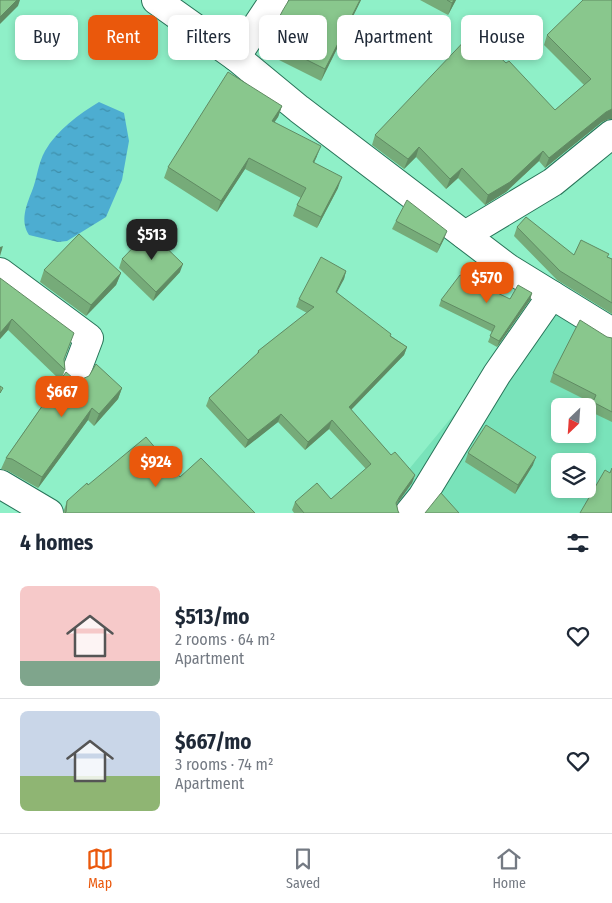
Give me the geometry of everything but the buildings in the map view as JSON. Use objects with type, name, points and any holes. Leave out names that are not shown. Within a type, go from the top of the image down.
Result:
[{"type":"street","points":[[156,0],[177,15]]},
{"type":"street","points":[[249,38],[274,0]]},
{"type":"street","points":[[240,60],[299,109],[508,268],[612,332]]},
{"type":"street","points":[[465,235],[553,182],[612,134]]},
{"type":"street","points":[[0,272],[89,338],[75,375]]},
{"type":"street","points":[[409,513],[422,497],[497,374],[552,295]]},
{"type":"street","points":[[0,484],[49,513]]},
{"type":"shaded area","points":[[552,295],[612,333],[612,513],[373,513]]},
{"type":"water","points":[[99,102],[124,113],[129,141],[122,180],[106,217],[67,241],[58,242],[29,235],[24,219],[25,213],[45,151],[69,123]]}]
